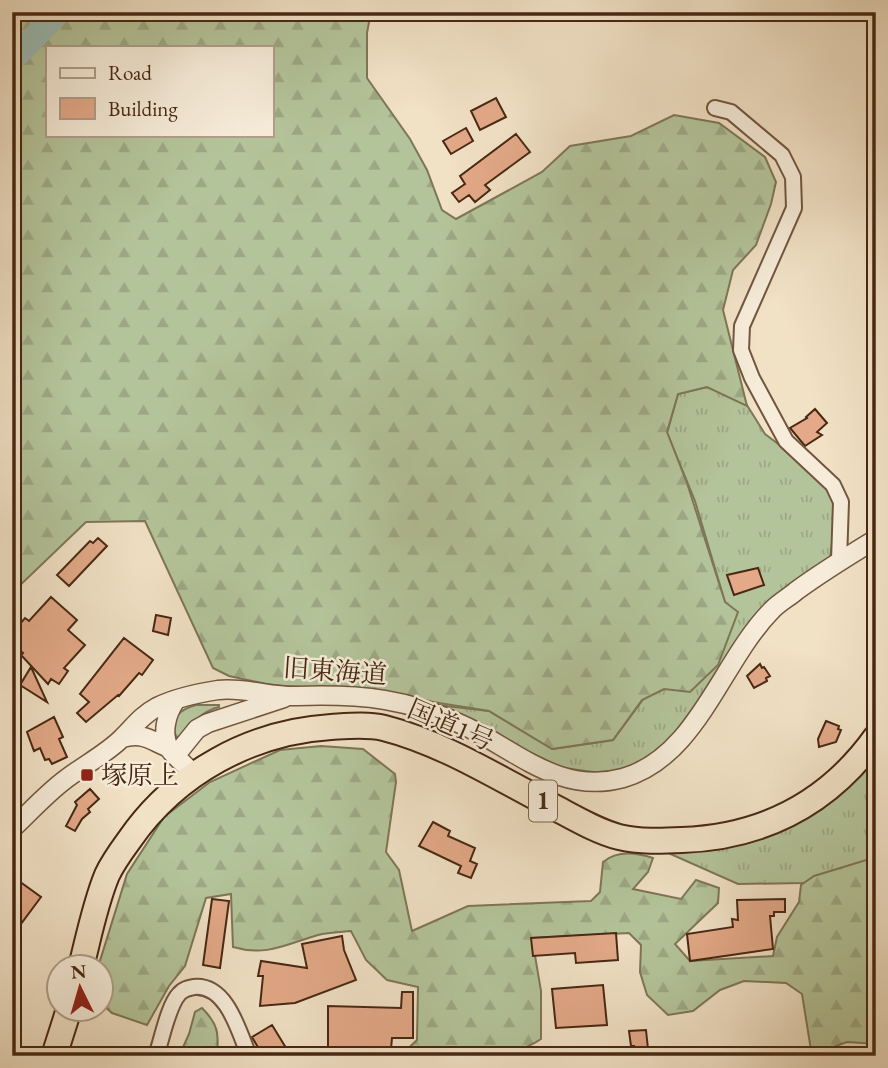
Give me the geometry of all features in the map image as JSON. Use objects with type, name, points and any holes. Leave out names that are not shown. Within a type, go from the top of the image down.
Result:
[{"type":"highway","name":"国道1号","points":[[85,953],[108,873],[154,809],[183,758],[224,755],[267,738],[314,728],[355,725],[382,728],[465,761],[587,824],[619,837],[654,841],[689,840],[744,833],[799,810],[829,787],[876,737]]},
{"type":"highway","points":[[54,1056],[65,1023]]},
{"type":"street","points":[[715,108],[731,112],[782,155],[793,177],[794,208],[742,326],[741,349],[752,378],[786,441],[833,485],[841,502],[839,561]]},
{"type":"street","name":"旧東海道","points":[[12,829],[64,780],[122,738],[138,719],[159,706],[218,691],[240,689],[294,696],[329,694],[384,699],[420,708],[466,727],[561,778],[593,782],[624,778],[667,753],[695,722],[750,636],[772,609],[839,561],[876,540]]},
{"type":"street","points":[[218,691],[233,702],[229,715]]},
{"type":"street","points":[[183,758],[197,729],[229,715],[294,696]]},
{"type":"street","points":[[176,700],[167,713],[166,721],[183,758]]},
{"type":"street","points":[[122,738],[142,736],[160,742],[183,758]]},
{"type":"street","points":[[156,1056],[173,1003],[180,993],[188,988],[201,986],[213,991],[221,999],[233,1018],[249,1056]]},
{"type":"green space","points":[[12,12],[378,12],[369,22],[367,33],[367,78],[410,139],[427,170],[442,210],[456,219],[542,172],[570,146],[631,136],[674,115],[719,123],[765,157],[776,182],[771,204],[756,245],[733,270],[723,310],[747,406],[707,387],[678,394],[667,432],[687,483],[725,602],[738,612],[718,665],[690,692],[664,689],[642,700],[613,740],[552,749],[489,711],[370,692],[271,685],[229,676],[213,668],[145,521],[86,522],[12,593]]},
{"type":"green space","points":[[707,387],[745,402],[765,434],[833,485],[834,528],[829,567],[760,624],[719,684],[653,757],[608,774],[541,765],[411,702],[489,711],[553,749],[613,740],[644,698],[664,689],[725,602],[695,501],[667,433],[678,394]]},
{"type":"green space","points":[[196,705],[219,707],[198,718],[183,737],[177,737],[173,725],[176,716]]},
{"type":"green space","points":[[321,746],[363,749],[395,774],[386,852],[399,870],[412,931],[468,906],[591,901],[600,892],[603,862],[614,855],[633,853],[653,858],[648,872],[633,889],[681,899],[696,880],[719,888],[718,903],[675,944],[690,961],[773,956],[777,937],[799,902],[801,885],[814,876],[876,857],[876,1044],[847,1042],[825,1050],[811,1050],[802,994],[786,983],[744,981],[720,990],[693,1011],[668,1015],[647,995],[640,972],[641,945],[629,933],[532,938],[541,991],[541,1039],[527,1047],[473,1057],[400,1056],[417,1040],[418,987],[387,980],[366,960],[351,931],[322,934],[266,950],[233,947],[231,894],[206,898],[185,966],[169,986],[147,1025],[116,1014],[116,953],[102,953],[127,874],[164,817],[210,782],[280,750]]},
{"type":"green space","points":[[876,751],[876,860],[804,883],[738,884],[666,852],[784,824]]},
{"type":"green space","points":[[202,1008],[216,1029],[217,1056],[179,1056],[195,1012]]},
{"type":"building","points":[[496,98],[506,117],[480,130],[471,111]]},
{"type":"building","points":[[466,128],[473,141],[451,154],[443,141]]},
{"type":"building","points":[[516,134],[530,152],[485,185],[490,190],[475,202],[469,195],[459,202],[452,193],[465,184],[460,176]]},
{"type":"building","points":[[815,409],[827,423],[817,432],[822,435],[805,446],[790,428],[807,418]]},
{"type":"building","points":[[98,538],[107,546],[69,586],[57,575],[90,541],[93,543]]},
{"type":"building","points":[[758,568],[764,585],[734,595],[727,575]]},
{"type":"building","points":[[51,597],[77,620],[68,630],[85,645],[64,668],[68,671],[59,684],[51,679],[48,684],[12,643],[12,633],[25,618],[29,621]]},
{"type":"building","points":[[156,615],[171,618],[168,635],[153,631]]},
{"type":"building","points":[[124,638],[153,660],[142,675],[139,673],[119,696],[86,722],[77,713],[89,702],[80,694]]},
{"type":"building","points":[[760,664],[770,676],[766,678],[767,681],[754,688],[747,676]]},
{"type":"building","points":[[31,667],[47,702],[20,685]]},
{"type":"building","points":[[54,717],[63,737],[59,739],[67,757],[52,764],[49,759],[45,760],[40,748],[34,751],[27,732]]},
{"type":"building","points":[[826,721],[839,726],[838,729],[841,730],[836,742],[819,747],[818,739]]},
{"type":"building","points":[[90,789],[99,799],[88,809],[90,812],[75,831],[66,826],[77,805],[75,802]]},
{"type":"building","points":[[433,822],[450,831],[448,836],[475,848],[470,861],[477,864],[471,878],[458,873],[461,866],[419,846]]},
{"type":"building","points":[[12,876],[41,897],[12,936]]},
{"type":"building","points":[[212,899],[229,901],[220,968],[203,965]]},
{"type":"building","points":[[785,899],[785,912],[774,912],[774,916],[770,916],[773,949],[690,961],[687,934],[733,927],[732,919],[738,920],[737,900]]},
{"type":"building","points":[[616,933],[618,960],[576,963],[575,953],[533,956],[531,938]]},
{"type":"building","points":[[342,936],[344,950],[356,980],[295,1003],[260,1006],[263,976],[258,976],[261,961],[307,968],[302,944]]},
{"type":"building","points":[[603,985],[607,1025],[556,1028],[552,989]]},
{"type":"building","points":[[402,992],[413,992],[413,1038],[392,1038],[391,1049],[382,1049],[382,1056],[328,1056],[328,1006],[401,1008]]},
{"type":"building","points":[[272,1025],[291,1056],[263,1056],[252,1037]]},
{"type":"building","points":[[646,1030],[648,1049],[634,1051],[629,1031]]},
{"type":"waterway","points":[[12,60],[59,12]]},
{"type":"place","name":"塚原上","points":[[87,775]]}]
